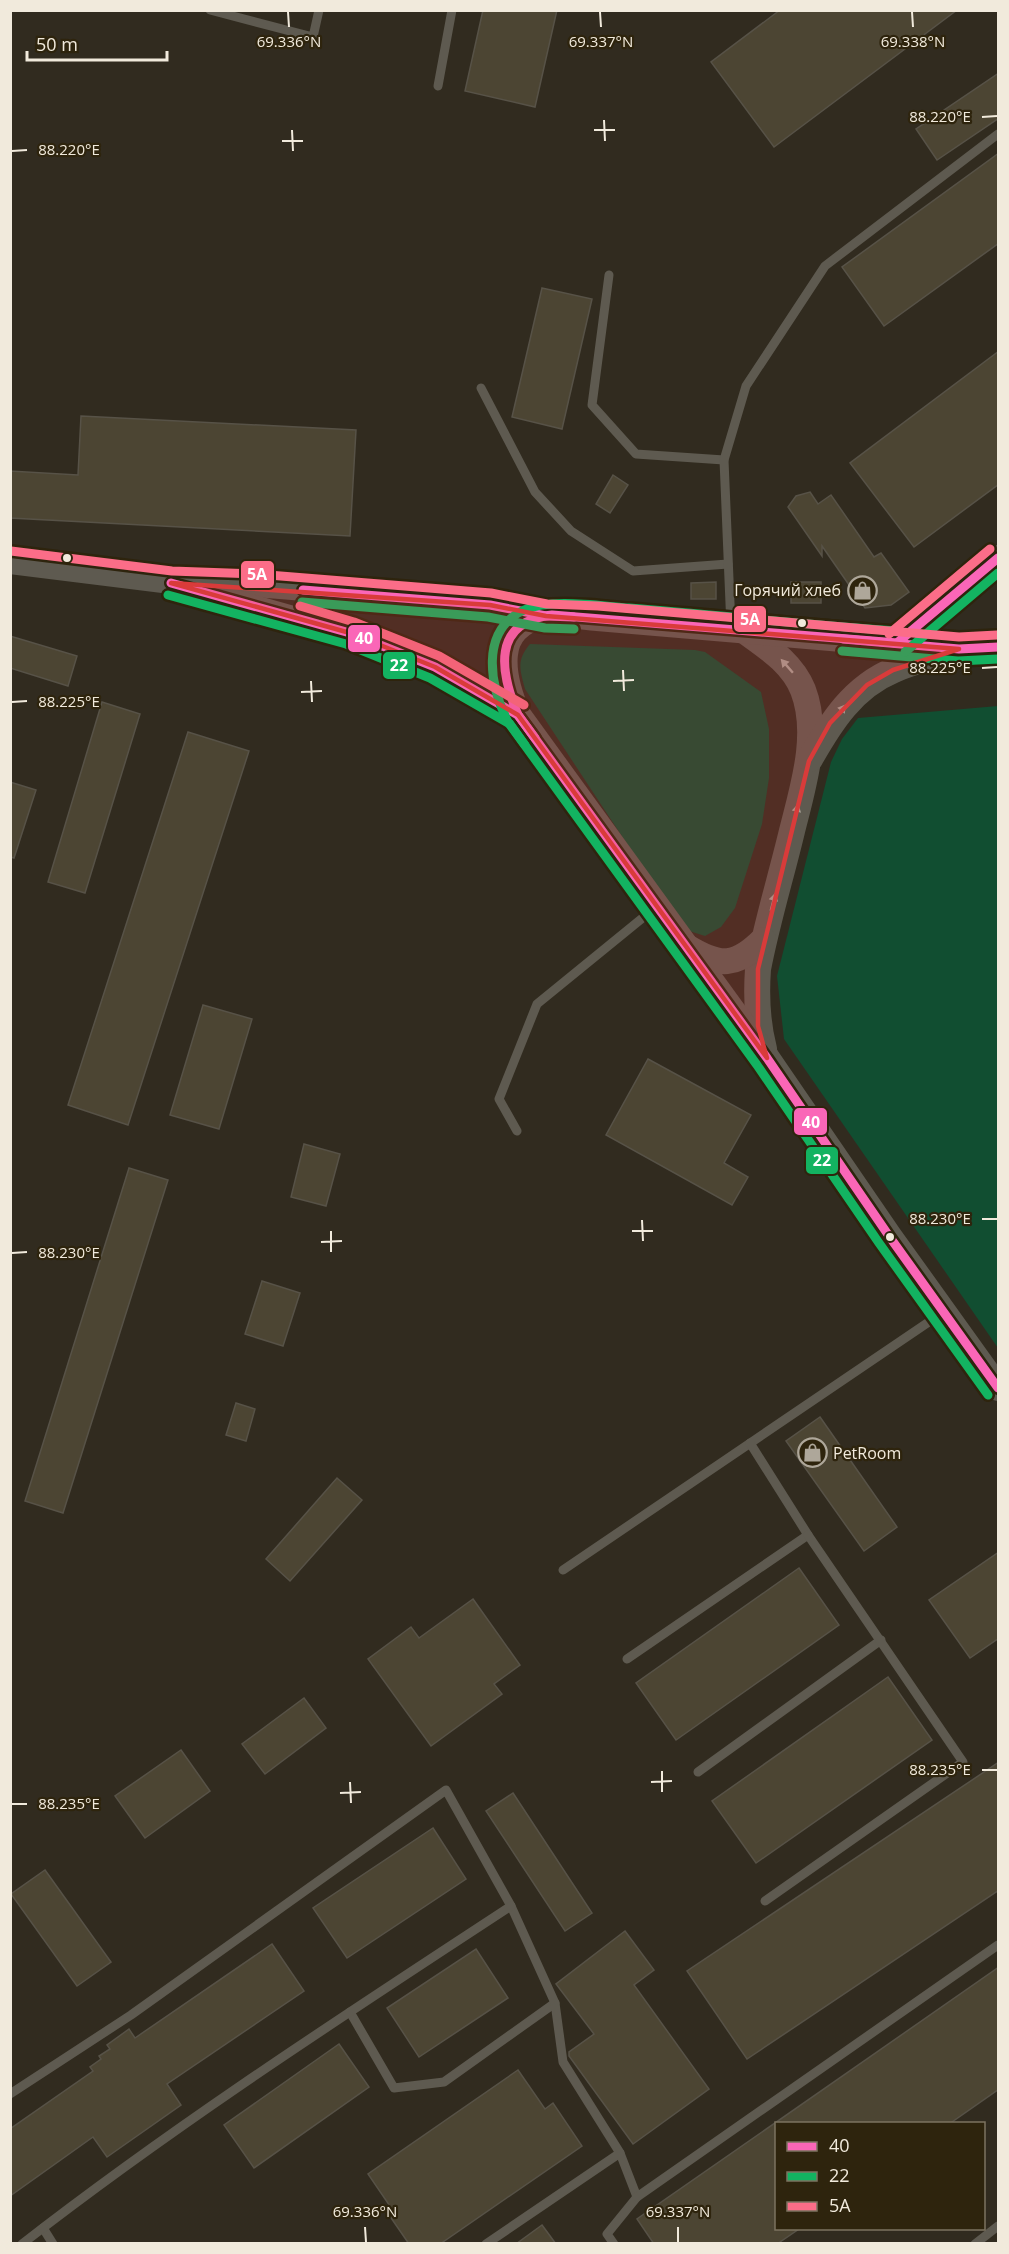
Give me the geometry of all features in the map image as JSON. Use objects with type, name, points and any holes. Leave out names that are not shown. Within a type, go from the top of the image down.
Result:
[{"type":"main road","points":[[897,643],[999,558]]},
{"type":"main road","points":[[999,647],[960,649],[546,615],[527,622],[515,630],[508,642],[504,657],[504,673],[518,715],[767,1058],[999,1388]]},
{"type":"main road","points":[[738,630],[774,652],[792,671],[803,691],[809,718],[809,761],[763,940],[758,969],[756,997],[758,1026],[767,1058]]},
{"type":"main road","points":[[809,761],[830,723],[847,702],[867,685],[893,670],[960,649]]},
{"type":"main road","points":[[687,947],[700,956],[729,962],[741,958],[763,940]]},
{"type":"street","points":[[10,563],[171,583],[255,586],[490,605],[546,615]]},
{"type":"street","points":[[171,583],[350,633],[435,667],[518,715]]},
{"type":"lane","points":[[210,10],[313,37],[319,10]]},
{"type":"lane","points":[[438,86],[452,10]]},
{"type":"lane","points":[[738,630],[728,564],[724,460],[746,386],[825,266],[999,134]]},
{"type":"lane","points":[[609,275],[592,405],[636,454],[724,460]]},
{"type":"lane","points":[[481,388],[536,492],[572,531],[633,571],[728,564]]},
{"type":"lane","points":[[517,1131],[499,1099],[537,1004],[656,907]]},
{"type":"lane","points":[[563,1570],[944,1312]]},
{"type":"lane","points":[[750,1443],[808,1534],[963,1762],[765,1901]]},
{"type":"lane","points":[[627,1659],[808,1534]]},
{"type":"lane","points":[[699,1772],[880,1640]]},
{"type":"lane","points":[[10,2094],[131,2015],[446,1790],[511,1906],[555,2003],[564,2062],[620,2153],[637,2197]]},
{"type":"lane","points":[[22,2244],[92,2189],[279,2058],[511,1906]]},
{"type":"lane","points":[[614,2244],[607,2234],[637,2197],[999,1945]]},
{"type":"lane","points":[[350,2012],[394,2088],[444,2082],[555,2003]]},
{"type":"lane","points":[[486,2244],[620,2153]]},
{"type":"lane","points":[[975,2244],[999,2226]]},
{"type":"lane","points":[[43,2228],[53,2244]]},
{"type":"highlighted area","points":[[171,583],[490,605],[546,616],[959,649],[893,670],[867,685],[830,723],[809,761],[758,969],[758,1026],[767,1058],[518,715],[435,667],[350,633]]},
{"type":"green space","points":[[530,644],[705,652],[761,692],[769,729],[769,778],[762,824],[735,908],[721,927],[705,936],[683,929],[525,689],[520,665]]},
{"type":"green space","points":[[998,706],[998,1348],[784,1039],[777,976],[831,762],[842,739],[858,718]]},
{"type":"building","points":[[483,10],[557,10],[535,107],[465,91]]},
{"type":"building","points":[[780,10],[957,10],[774,147],[711,62]]},
{"type":"building","points":[[999,73],[999,118],[937,160],[916,129]]},
{"type":"building","points":[[999,153],[999,243],[884,326],[842,267]]},
{"type":"building","points":[[542,288],[592,299],[562,429],[512,417]]},
{"type":"building","points":[[999,351],[999,484],[914,547],[850,463]]},
{"type":"building","points":[[81,416],[356,430],[350,536],[10,518],[10,471],[78,475]]},
{"type":"building","points":[[613,475],[628,485],[610,513],[596,504]]},
{"type":"building","points":[[810,492],[818,504],[831,495],[874,557],[881,553],[909,592],[891,605],[865,608],[822,546],[822,556],[788,507],[796,496]]},
{"type":"building","points":[[716,582],[716,599],[691,599],[691,583]]},
{"type":"building","points":[[791,582],[821,582],[821,603],[791,603]]},
{"type":"building","points":[[10,636],[77,656],[68,686],[10,668]]},
{"type":"building","points":[[102,702],[140,714],[85,893],[48,882]]},
{"type":"building","points":[[188,732],[249,751],[128,1125],[68,1105]]},
{"type":"building","points":[[10,782],[36,790],[14,858],[10,857]]},
{"type":"building","points":[[203,1005],[252,1019],[219,1129],[170,1115]]},
{"type":"building","points":[[648,1059],[751,1115],[724,1163],[748,1177],[732,1205],[606,1135]]},
{"type":"building","points":[[304,1144],[340,1154],[326,1206],[291,1197]]},
{"type":"building","points":[[129,1168],[168,1180],[63,1513],[25,1501]]},
{"type":"building","points":[[262,1281],[300,1293],[283,1346],[245,1334]]},
{"type":"building","points":[[236,1403],[255,1409],[246,1441],[226,1435]]},
{"type":"building","points":[[820,1417],[897,1527],[864,1551],[786,1441]]},
{"type":"building","points":[[337,1478],[362,1500],[290,1581],[266,1559]]},
{"type":"building","points":[[999,1552],[999,1638],[970,1658],[929,1600]]},
{"type":"building","points":[[799,1568],[839,1625],[676,1740],[636,1683]]},
{"type":"building","points":[[473,1599],[520,1665],[494,1684],[502,1694],[431,1746],[368,1659],[411,1627],[419,1638]]},
{"type":"building","points":[[888,1677],[932,1740],[756,1863],[712,1801]]},
{"type":"building","points":[[304,1698],[326,1728],[265,1774],[242,1744]]},
{"type":"building","points":[[181,1750],[210,1791],[145,1838],[115,1796]]},
{"type":"building","points":[[999,1762],[999,1890],[747,2059],[687,1971]]},
{"type":"building","points":[[513,1793],[592,1913],[565,1931],[486,1811]]},
{"type":"building","points":[[433,1828],[466,1879],[347,1958],[313,1908]]},
{"type":"building","points":[[45,1870],[111,1962],[77,1986],[11,1894]]},
{"type":"building","points":[[625,1931],[654,1970],[634,1985],[709,2089],[633,2144],[569,2056],[569,2052],[594,2034],[556,1984]]},
{"type":"building","points":[[272,1944],[304,1991],[167,2084],[181,2105],[107,2157],[93,2137],[10,2196],[10,2129],[93,2071],[90,2067],[101,2059],[99,2056],[110,2049],[107,2045],[129,2029],[135,2038]]},
{"type":"building","points":[[476,1949],[508,1998],[419,2057],[387,2008]]},
{"type":"building","points":[[999,1967],[999,2089],[952,2122],[776,2122]]},
{"type":"building","points":[[339,2044],[369,2087],[254,2168],[224,2125]]},
{"type":"building","points":[[518,2070],[545,2109],[553,2103],[582,2146],[440,2244],[409,2244],[389,2215],[394,2212],[368,2174]]},
{"type":"building","points":[[775,2123],[775,2230],[798,2230],[777,2244],[654,2244],[637,2219]]},
{"type":"building","points":[[542,2225],[556,2244],[516,2244]]},
{"type":"transit line","name":"5А","points":[[889,634],[990,549]]},
{"type":"transit line","name":"5А","points":[[11,551],[172,571],[256,574],[491,593],[547,604],[598,606],[959,637],[997,635]]},
{"type":"transit line","name":"40","points":[[897,643],[998,558]]},
{"type":"transit line","name":"22","points":[[905,652],[998,573]]},
{"type":"transit line","name":"40","points":[[171,583],[350,633],[435,667],[518,715],[535,738]]},
{"type":"transit line","name":"40","points":[[303,590],[490,605],[546,616],[574,617]]},
{"type":"transit line","name":"22","points":[[168,595],[346,644],[430,678],[510,724],[525,745]]},
{"type":"transit line","name":"22","points":[[302,602],[488,617],[545,628],[574,629]]},
{"type":"transit line","name":"22","points":[[898,631],[590,605],[548,604],[524,610],[510,619],[500,631],[494,645],[493,676],[508,722],[757,1065],[879,1243],[988,1395]]},
{"type":"transit line","name":"5А","points":[[300,606],[354,622],[439,656],[524,705]]},
{"type":"transit line","name":"40","points":[[897,643],[552,615],[532,620],[518,628],[510,638],[505,652],[505,666],[507,682],[518,715],[767,1058],[889,1236],[998,1388]]},
{"type":"transit line","name":"40","points":[[843,639],[959,649],[998,647]]},
{"type":"transit line","name":"22","points":[[842,651],[958,661],[998,659]]},
{"type":"place","name":"Горячий хлеб","points":[[862,590]]},
{"type":"place","name":"PetRoom","points":[[812,1453]]}]
